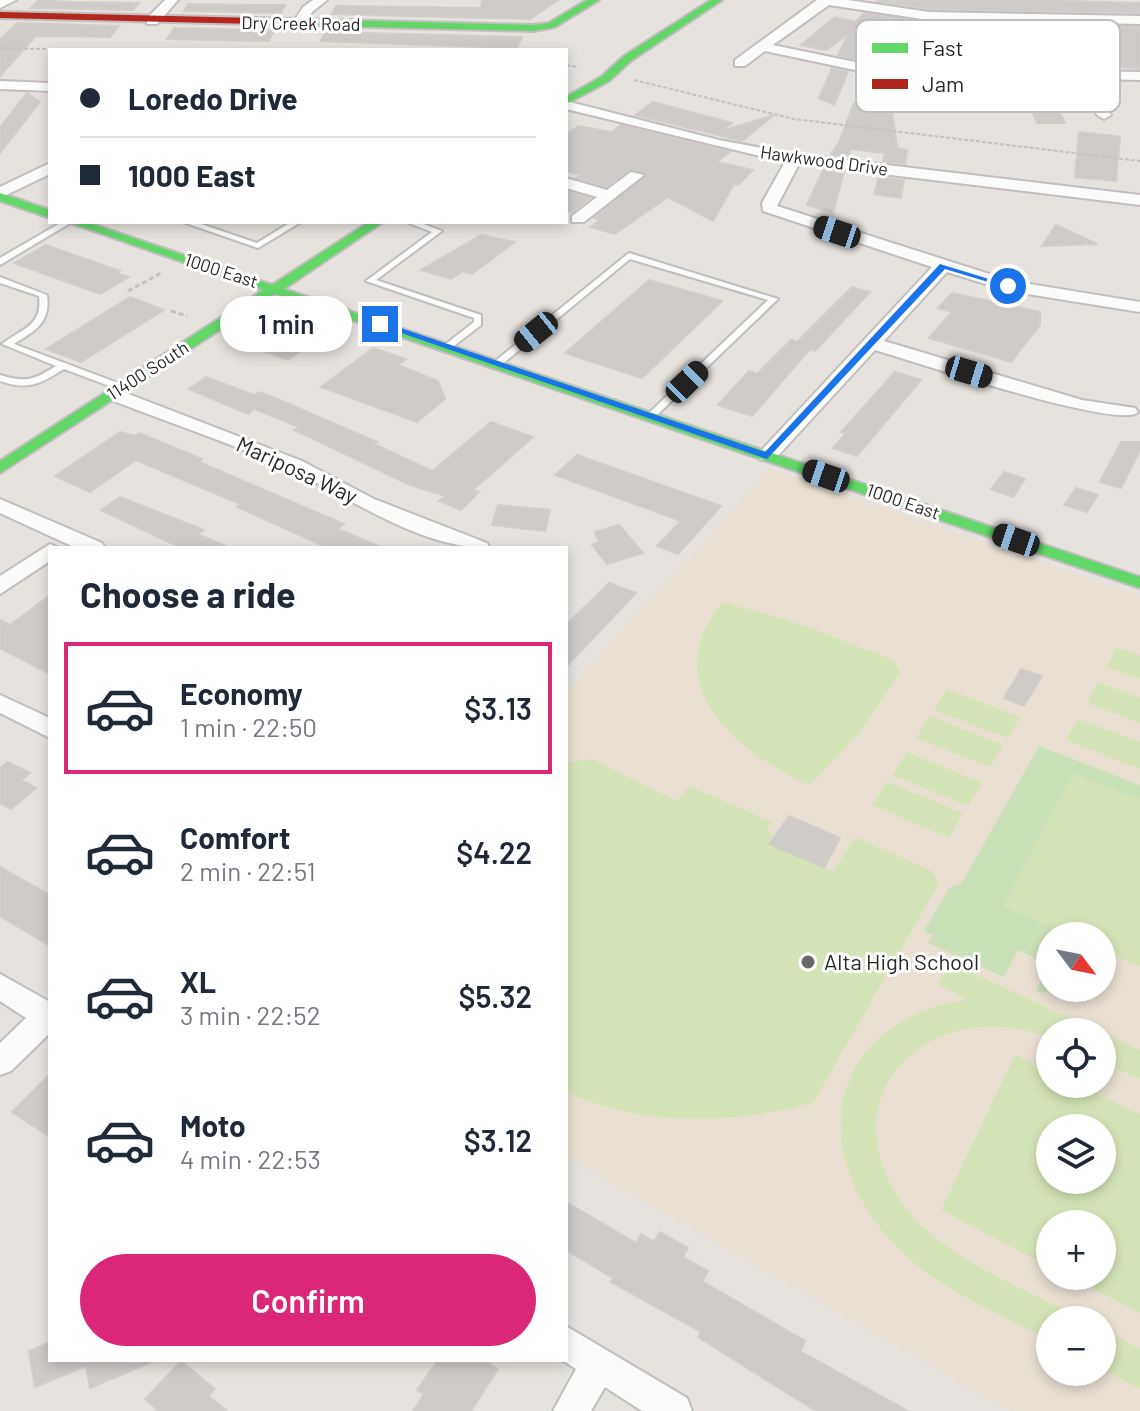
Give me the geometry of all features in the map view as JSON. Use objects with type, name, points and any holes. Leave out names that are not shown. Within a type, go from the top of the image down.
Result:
[{"type":"street","points":[[0,4],[10,0]]},
{"type":"street","points":[[152,21],[172,0]]},
{"type":"street","points":[[298,24],[307,10],[321,0]]},
{"type":"street","name":"Dry Creek Road","points":[[0,15],[545,28],[594,0]]},
{"type":"street","points":[[568,88],[604,64],[628,58],[717,0]]},
{"type":"street","points":[[740,63],[825,0],[941,17],[1140,20]]},
{"type":"street","points":[[763,47],[856,64]]},
{"type":"street","points":[[568,102],[621,68],[628,58]]},
{"type":"street","points":[[0,85],[48,87]]},
{"type":"street","name":"Hawkwood Drive","points":[[568,104],[718,144],[794,159],[1140,200]]},
{"type":"street","points":[[794,159],[769,208],[943,266],[1034,291],[1140,307]]},
{"type":"street","points":[[0,195],[48,169]]},
{"type":"street","points":[[578,219],[636,175]]},
{"type":"street","points":[[568,184],[609,195]]},
{"type":"street","points":[[1085,213],[1086,194]]},
{"type":"street","points":[[0,195],[48,213]]},
{"type":"street","name":"1000 East","points":[[77,224],[1140,583]]},
{"type":"street","name":"11400 South","points":[[0,468],[275,289],[367,224]]},
{"type":"street","points":[[767,456],[943,266]]},
{"type":"street","points":[[872,343],[1080,405],[1128,412]]},
{"type":"street","name":"Mariposa Way","points":[[118,391],[295,465],[367,503],[474,546]]},
{"type":"street","points":[[0,505],[58,545]]},
{"type":"street","points":[[0,587],[48,552]]},
{"type":"street","points":[[0,703],[48,728]]},
{"type":"street","points":[[0,986],[48,1015]]},
{"type":"street","points":[[0,1062],[48,1017]]},
{"type":"street","points":[[568,1344],[674,1411]]},
{"type":"street","points":[[571,1411],[599,1364]]},
{"type":"lane","points":[[0,262],[67,224]]},
{"type":"lane","points":[[193,224],[258,246],[294,224]]},
{"type":"lane","points":[[416,224],[438,231],[370,281],[478,317],[478,323],[447,347]]},
{"type":"lane","points":[[497,364],[629,256],[774,299],[651,416]]},
{"type":"lane","points":[[0,280],[43,295],[46,308],[39,325],[7,344],[63,365],[118,391]]},
{"type":"lane","points":[[0,378],[31,385],[63,365]]},
{"type":"path","points":[[0,48],[48,49]]},
{"type":"path","points":[[568,65],[578,67]]},
{"type":"path","points":[[629,78],[794,119],[1140,161]]},
{"type":"path","points":[[128,291],[163,272]]},
{"type":"path","points":[[171,311],[187,316]]},
{"type":"shaded area","name":"Alta High School","points":[[770,469],[1140,597],[1140,1411],[1010,1411],[568,1157],[568,690]]},
{"type":"green space","points":[[723,602],[797,623],[893,660],[900,673],[858,734],[810,785],[782,772],[732,735],[713,712],[701,687],[697,660],[704,632]]},
{"type":"green space","points":[[1117,647],[1140,656],[1140,679],[1106,667]]},
{"type":"green space","points":[[1098,682],[1140,698],[1140,723],[1087,703]]},
{"type":"green space","points":[[947,689],[1020,717],[1007,738],[934,710]]},
{"type":"green space","points":[[930,716],[1003,745],[990,767],[916,738]]},
{"type":"green space","points":[[1078,719],[1140,742],[1140,769],[1066,740]]},
{"type":"green space","points":[[1039,746],[1140,785],[1140,800],[1073,774],[1003,906],[1039,922],[1036,922],[1036,958],[1018,950],[1004,977],[928,943],[933,935],[924,931],[949,888],[962,883]]},
{"type":"green space","points":[[907,752],[982,783],[968,806],[892,775]]},
{"type":"green space","points":[[591,759],[677,801],[689,786],[772,822],[766,831],[773,834],[770,844],[833,872],[855,837],[932,871],[939,883],[813,1103],[750,1115],[688,1119],[627,1112],[568,1093],[568,762]]},
{"type":"green space","points":[[1073,774],[1140,800],[1140,966],[1116,956],[1116,922],[1039,922],[1003,906]]},
{"type":"green space","points":[[887,782],[963,813],[949,838],[872,805]]},
{"type":"green space","points":[[950,963],[1070,1018],[1036,1018],[1036,1034],[1006,1027],[966,1029],[930,1041],[902,1063],[883,1092],[876,1126],[883,1165],[905,1207],[921,1226],[964,1258],[1056,1306],[1036,1306],[1036,1334],[974,1302],[919,1267],[871,1216],[851,1177],[841,1138],[843,1100],[856,1066],[881,1036],[918,1013],[967,999],[938,985]]},
{"type":"green space","points":[[1116,1039],[1140,1050],[1140,1079],[1116,1068]]},
{"type":"green space","points":[[1015,1055],[1036,1065],[1036,1098],[1106,1098],[1140,1114],[1140,1313],[1095,1290],[1116,1290],[1116,1210],[1036,1210],[1036,1260],[941,1210]]},
{"type":"green space","points":[[1116,1336],[1140,1349],[1140,1389],[1116,1376]]},
{"type":"building","points":[[39,0],[139,3],[133,10],[31,8]]},
{"type":"building","points":[[482,0],[558,0],[530,19],[332,14],[336,6],[481,8]]},
{"type":"building","points":[[876,1],[1140,3],[1140,13],[929,9]]},
{"type":"building","points":[[188,4],[285,5],[281,13],[184,11]]},
{"type":"building","points":[[864,13],[910,20],[858,20]]},
{"type":"building","points":[[835,17],[856,22],[854,59],[838,55],[848,34],[826,50],[801,45]]},
{"type":"building","points":[[17,23],[119,26],[110,37],[36,36],[0,76],[0,39]]},
{"type":"building","points":[[1120,27],[1140,27],[1140,69],[1120,67]]},
{"type":"building","points":[[174,28],[274,30],[269,41],[167,39]]},
{"type":"building","points":[[325,32],[522,37],[517,48],[321,41]]},
{"type":"building","points":[[832,68],[848,72],[834,105],[819,98]]},
{"type":"building","points":[[27,93],[40,102],[0,153],[0,127]]},
{"type":"building","points":[[653,102],[732,123],[722,131],[774,115],[742,141],[635,115]]},
{"type":"building","points":[[854,103],[856,112],[892,112],[897,148],[907,150],[905,164],[883,161],[885,153],[851,149],[848,157],[830,155],[839,142]]},
{"type":"building","points":[[1032,112],[1060,112],[1065,123],[1037,123]]},
{"type":"building","points":[[621,125],[730,152],[717,162],[753,170],[738,185],[734,184],[713,221],[668,197],[615,234],[590,227],[600,220],[594,218],[646,173],[629,170],[606,187],[576,178],[580,175],[568,172],[568,133],[579,126],[611,132]]},
{"type":"building","points":[[1079,132],[1120,137],[1116,181],[1075,177]]},
{"type":"building","points":[[823,170],[844,172],[833,213],[807,205]]},
{"type":"building","points":[[879,177],[904,180],[901,198],[874,194]]},
{"type":"building","points":[[568,192],[590,198],[572,212],[568,211]]},
{"type":"building","points":[[1056,225],[1097,244],[1042,246]]},
{"type":"building","points":[[481,235],[515,242],[472,274],[463,271],[451,279],[421,270]]},
{"type":"building","points":[[46,245],[129,277],[100,294],[14,263]]},
{"type":"building","points":[[649,280],[722,301],[642,378],[565,353]]},
{"type":"building","points":[[852,287],[870,292],[815,351],[810,349],[752,416],[718,405],[749,371],[757,374],[791,340],[797,342]]},
{"type":"building","points":[[952,293],[1040,312],[1040,325],[1011,362],[929,338],[952,312],[938,308]]},
{"type":"building","points":[[130,297],[164,310],[81,362],[46,349]]},
{"type":"building","points":[[289,327],[320,337],[288,360],[256,349]]},
{"type":"building","points":[[373,348],[406,359],[398,365],[438,381],[445,399],[417,422],[321,387]]},
{"type":"building","points":[[895,372],[921,380],[857,456],[833,448],[846,433],[841,432]]},
{"type":"building","points":[[206,377],[254,395],[259,392],[268,395],[377,442],[374,444],[432,471],[491,422],[533,437],[473,490],[479,492],[461,510],[439,501],[445,496],[408,484],[294,430],[299,427],[254,409],[248,414],[189,389]]},
{"type":"building","points":[[120,432],[135,436],[139,433],[344,524],[338,529],[378,546],[324,546],[237,507],[240,504],[136,460],[90,492],[55,476]]},
{"type":"building","points":[[1121,442],[1140,442],[1140,450],[1121,488],[1100,482]]},
{"type":"building","points":[[577,455],[721,506],[678,554],[657,546],[681,521],[555,475]]},
{"type":"building","points":[[1004,472],[1025,479],[1013,497],[991,489]]},
{"type":"building","points":[[1076,488],[1098,495],[1087,512],[1064,505]]},
{"type":"building","points":[[120,497],[204,530],[198,534],[225,546],[177,546],[101,510]]},
{"type":"building","points":[[498,505],[550,510],[545,531],[492,525]]},
{"type":"building","points":[[619,525],[643,553],[607,564],[592,545],[599,542],[595,532]]},
{"type":"building","points":[[609,583],[636,593],[568,665],[568,623]]},
{"type":"building","points":[[48,596],[48,673],[0,648],[0,620],[10,625]]},
{"type":"building","points":[[1021,669],[1042,676],[1024,706],[1004,698]]},
{"type":"building","points":[[8,762],[30,773],[21,780],[36,788],[11,809],[0,803],[0,768]]},
{"type":"building","points":[[789,816],[840,838],[824,868],[769,844]]},
{"type":"building","points":[[0,867],[48,894],[48,945],[0,916]]},
{"type":"building","points":[[48,1076],[48,1136],[12,1112]]},
{"type":"building","points":[[568,1203],[636,1243],[641,1234],[654,1242],[660,1232],[688,1248],[683,1257],[708,1271],[702,1281],[805,1341],[800,1351],[908,1411],[817,1411],[698,1337],[701,1332],[611,1282],[613,1278],[568,1251]]},
{"type":"building","points":[[48,1343],[48,1362],[151,1362],[90,1388],[86,1366],[35,1387],[29,1351]]},
{"type":"building","points":[[182,1362],[215,1389],[208,1396],[227,1411],[159,1411],[145,1399]]},
{"type":"building","points":[[437,1362],[486,1362],[498,1369],[471,1411],[413,1411],[424,1394],[417,1390]]},
{"type":"traffic: fast","points":[[258,21],[534,28],[552,25],[594,0]]},
{"type":"traffic: fast","points":[[568,100],[605,79],[628,58],[717,0]]},
{"type":"traffic: fast","points":[[0,197],[48,213]]},
{"type":"traffic: fast","points":[[80,224],[1140,583]]},
{"type":"traffic: fast","points":[[0,468],[374,224]]},
{"type":"traffic: jam","points":[[0,15],[258,21]]},
{"type":"place","name":"Alta High School","points":[[808,962]]},
{"type":"route","points":[[380,324],[767,456],[943,266],[1008,286]]}]
